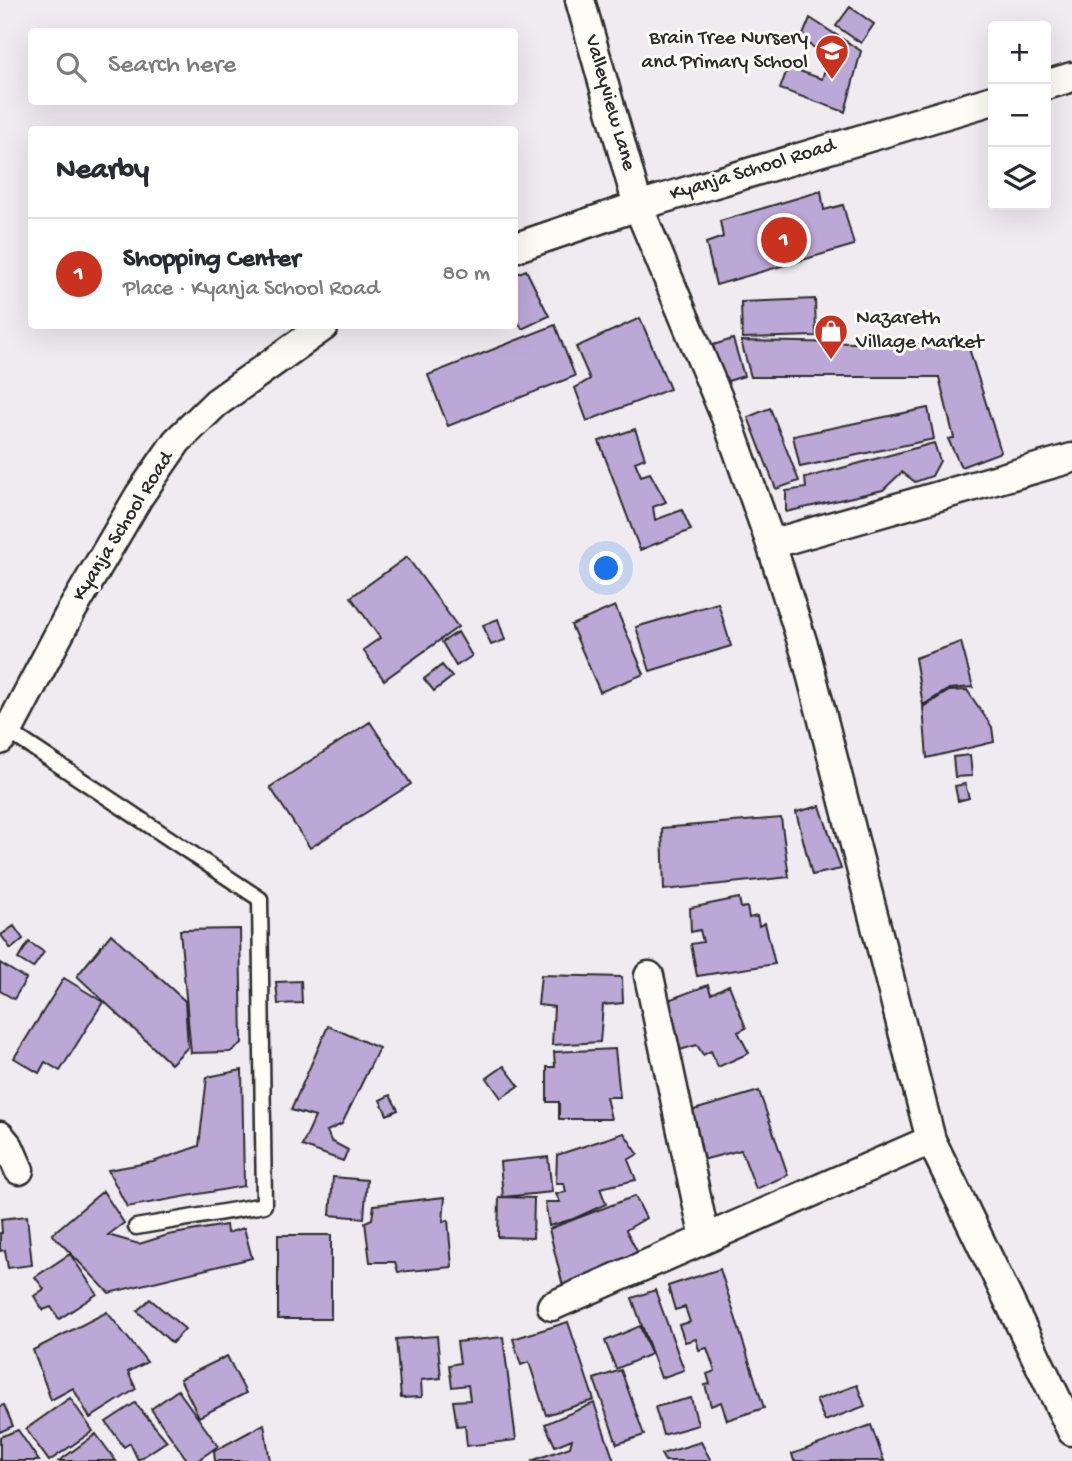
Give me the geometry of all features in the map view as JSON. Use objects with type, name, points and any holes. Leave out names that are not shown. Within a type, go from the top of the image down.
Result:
[{"type":"street","name":"Valleyview Lane","points":[[580,0],[638,206],[727,420],[806,654],[931,1140],[1072,1431]]},
{"type":"street","points":[[1049,84],[1072,77]]},
{"type":"street","name":"Kyanja School Road","points":[[518,247],[638,206],[988,101]]},
{"type":"street","name":"Kyanja School Road","points":[[4,735],[68,617],[139,496],[177,441],[216,403],[320,329]]},
{"type":"street","points":[[771,544],[1072,458]]},
{"type":"street","points":[[649,976],[705,1239]]},
{"type":"street","points":[[0,1136],[9,1147],[19,1170]]},
{"type":"street","points":[[552,1306],[931,1140]]},
{"type":"lane","points":[[4,735],[260,900],[264,1205],[136,1227]]},
{"type":"building","points":[[850,7],[874,24],[861,43],[836,26]]},
{"type":"building","points":[[810,18],[861,51],[845,112],[780,89],[788,67],[822,79],[829,56],[801,40]]},
{"type":"building","points":[[821,191],[824,210],[843,205],[854,245],[716,285],[706,243],[723,237],[720,221]]},
{"type":"building","points":[[526,270],[549,316],[522,329],[518,321],[518,273]]},
{"type":"building","points":[[815,299],[816,336],[742,338],[741,302]]},
{"type":"building","points":[[640,318],[670,389],[587,421],[575,388],[590,379],[576,347]]},
{"type":"building","points":[[555,325],[575,376],[448,426],[428,375]]},
{"type":"building","points":[[733,339],[744,376],[725,382],[713,345]]},
{"type":"building","points":[[741,341],[968,345],[1001,452],[961,467],[948,439],[954,438],[939,377],[751,377]]},
{"type":"building","points":[[770,408],[799,481],[776,489],[748,417]]},
{"type":"building","points":[[928,408],[934,439],[800,467],[793,436]]},
{"type":"building","points":[[635,429],[645,458],[635,462],[641,476],[650,473],[666,502],[653,507],[655,520],[682,510],[691,530],[640,550],[599,441]]},
{"type":"building","points":[[934,443],[940,461],[932,476],[915,482],[902,472],[883,490],[786,512],[786,491],[806,488],[805,478]]},
{"type":"building","points":[[407,557],[458,627],[384,680],[363,650],[380,638],[351,597]]},
{"type":"building","points":[[718,603],[731,646],[650,671],[636,627]]},
{"type":"building","points":[[615,606],[644,674],[600,692],[571,625]]},
{"type":"building","points":[[498,619],[505,640],[491,645],[483,625]]},
{"type":"building","points":[[458,632],[472,656],[456,666],[442,642]]},
{"type":"building","points":[[961,642],[973,687],[949,689],[923,705],[915,658]]},
{"type":"building","points":[[442,665],[452,677],[434,691],[424,679]]},
{"type":"building","points":[[967,690],[992,727],[994,742],[927,758],[923,707],[949,691]]},
{"type":"building","points":[[370,722],[411,784],[310,848],[270,787]]},
{"type":"building","points":[[970,755],[972,776],[955,777],[953,757]]},
{"type":"building","points":[[965,784],[969,798],[958,801],[955,786]]},
{"type":"building","points":[[820,806],[841,869],[812,875],[796,812]]},
{"type":"building","points":[[781,818],[789,877],[664,890],[662,828]]},
{"type":"building","points":[[739,898],[741,908],[747,907],[749,918],[757,916],[759,926],[765,923],[775,964],[697,976],[691,944],[703,942],[700,930],[691,932],[690,908]]},
{"type":"building","points":[[14,926],[23,939],[11,949],[1,935]]},
{"type":"building","points":[[240,929],[242,1043],[230,1052],[191,1053],[180,930]]},
{"type":"building","points":[[111,934],[185,1001],[188,1047],[171,1064],[77,976]]},
{"type":"building","points":[[29,942],[44,952],[33,968],[18,959]]},
{"type":"building","points":[[0,963],[26,979],[14,999],[0,991]]},
{"type":"building","points":[[541,975],[622,977],[623,1003],[603,1005],[600,1042],[552,1045],[554,1007],[538,1005]]},
{"type":"building","points":[[64,978],[103,1002],[60,1071],[45,1062],[39,1073],[14,1058]]},
{"type":"building","points":[[301,981],[302,1003],[278,1004],[276,982]]},
{"type":"building","points":[[708,985],[711,994],[729,985],[746,1028],[738,1032],[749,1053],[718,1067],[711,1051],[703,1055],[697,1045],[680,1050],[663,1002]]},
{"type":"building","points":[[328,1026],[379,1048],[342,1124],[327,1131],[331,1141],[348,1150],[343,1161],[302,1146],[315,1117],[291,1110]]},
{"type":"building","points":[[615,1049],[620,1097],[606,1097],[611,1119],[559,1119],[559,1102],[547,1102],[547,1067],[555,1067],[554,1052]]},
{"type":"building","points":[[504,1066],[519,1086],[501,1098],[487,1078]]},
{"type":"building","points":[[242,1070],[244,1186],[127,1207],[108,1170],[153,1162],[199,1146],[207,1077]]},
{"type":"building","points":[[759,1091],[788,1175],[756,1189],[741,1150],[698,1161],[687,1112]]},
{"type":"building","points":[[390,1095],[398,1110],[387,1115],[380,1100]]},
{"type":"building","points":[[624,1133],[638,1154],[628,1160],[636,1180],[600,1188],[606,1204],[573,1219],[549,1226],[545,1202],[560,1202],[556,1194],[566,1192],[564,1183],[556,1183],[557,1155]]},
{"type":"building","points":[[548,1157],[552,1192],[503,1197],[500,1162]]},
{"type":"building","points":[[333,1177],[367,1180],[364,1218],[330,1215]]},
{"type":"building","points":[[103,1191],[124,1223],[108,1235],[139,1244],[168,1235],[226,1225],[227,1233],[244,1228],[252,1258],[109,1293],[52,1234]]},
{"type":"building","points":[[635,1196],[646,1218],[626,1230],[638,1253],[563,1286],[549,1229]]},
{"type":"building","points":[[445,1197],[443,1222],[448,1220],[452,1267],[398,1272],[395,1262],[370,1262],[365,1222],[372,1219],[374,1205]]},
{"type":"building","points":[[499,1197],[534,1198],[533,1238],[498,1237]]},
{"type":"building","points":[[27,1216],[32,1265],[8,1268],[5,1250],[0,1251],[1,1219]]},
{"type":"building","points":[[278,1235],[331,1235],[331,1319],[278,1319]]},
{"type":"building","points":[[70,1254],[97,1294],[59,1319],[51,1307],[43,1310],[34,1296],[44,1289],[35,1277]]},
{"type":"building","points":[[720,1269],[764,1408],[727,1420],[721,1402],[711,1406],[705,1385],[710,1384],[707,1374],[715,1371],[707,1348],[699,1350],[696,1339],[685,1342],[679,1325],[690,1322],[685,1307],[675,1310],[668,1286]]},
{"type":"building","points":[[655,1290],[684,1370],[661,1378],[632,1298]]},
{"type":"building","points":[[150,1299],[185,1329],[172,1343],[137,1311]]},
{"type":"building","points":[[107,1312],[147,1362],[128,1372],[136,1389],[90,1418],[73,1388],[51,1400],[33,1350]]},
{"type":"building","points":[[568,1322],[594,1400],[546,1415],[529,1362],[521,1365],[513,1339]]},
{"type":"building","points":[[640,1326],[651,1354],[616,1369],[605,1341]]},
{"type":"building","points":[[437,1336],[441,1378],[421,1380],[422,1397],[401,1398],[396,1339]]},
{"type":"building","points":[[503,1337],[516,1440],[467,1446],[465,1425],[457,1426],[453,1401],[470,1400],[468,1385],[452,1387],[449,1365],[460,1363],[457,1342]]},
{"type":"building","points":[[227,1356],[246,1393],[199,1417],[180,1379]]},
{"type":"building","points":[[621,1370],[644,1435],[617,1444],[594,1379]]},
{"type":"building","points":[[857,1385],[865,1406],[825,1421],[816,1400]]},
{"type":"building","points":[[178,1390],[218,1446],[197,1461],[188,1461],[151,1409]]},
{"type":"building","points":[[70,1398],[93,1431],[49,1461],[26,1429]]},
{"type":"building","points":[[691,1398],[698,1425],[663,1435],[655,1407]]},
{"type":"building","points":[[135,1403],[167,1441],[138,1460],[130,1443],[124,1447],[106,1422]]},
{"type":"building","points":[[594,1403],[614,1461],[531,1461],[570,1447],[572,1439],[555,1446],[545,1424]]},
{"type":"building","points":[[4,1405],[13,1426],[0,1432],[0,1406]]},
{"type":"building","points":[[264,1424],[270,1461],[215,1461],[214,1451]]},
{"type":"building","points":[[871,1425],[884,1461],[794,1461],[792,1454]]},
{"type":"building","points":[[18,1430],[39,1461],[0,1461],[0,1437]]},
{"type":"building","points":[[96,1434],[116,1461],[59,1461]]},
{"type":"building","points":[[701,1442],[711,1461],[665,1461],[661,1454]]},
{"type":"place","name":"Brain Tree Nursery and Primary School","points":[[832,81]]},
{"type":"place","name":"Shopping Center","points":[[784,240]]},
{"type":"place","name":"Nazareth Village Market","points":[[831,361]]}]
